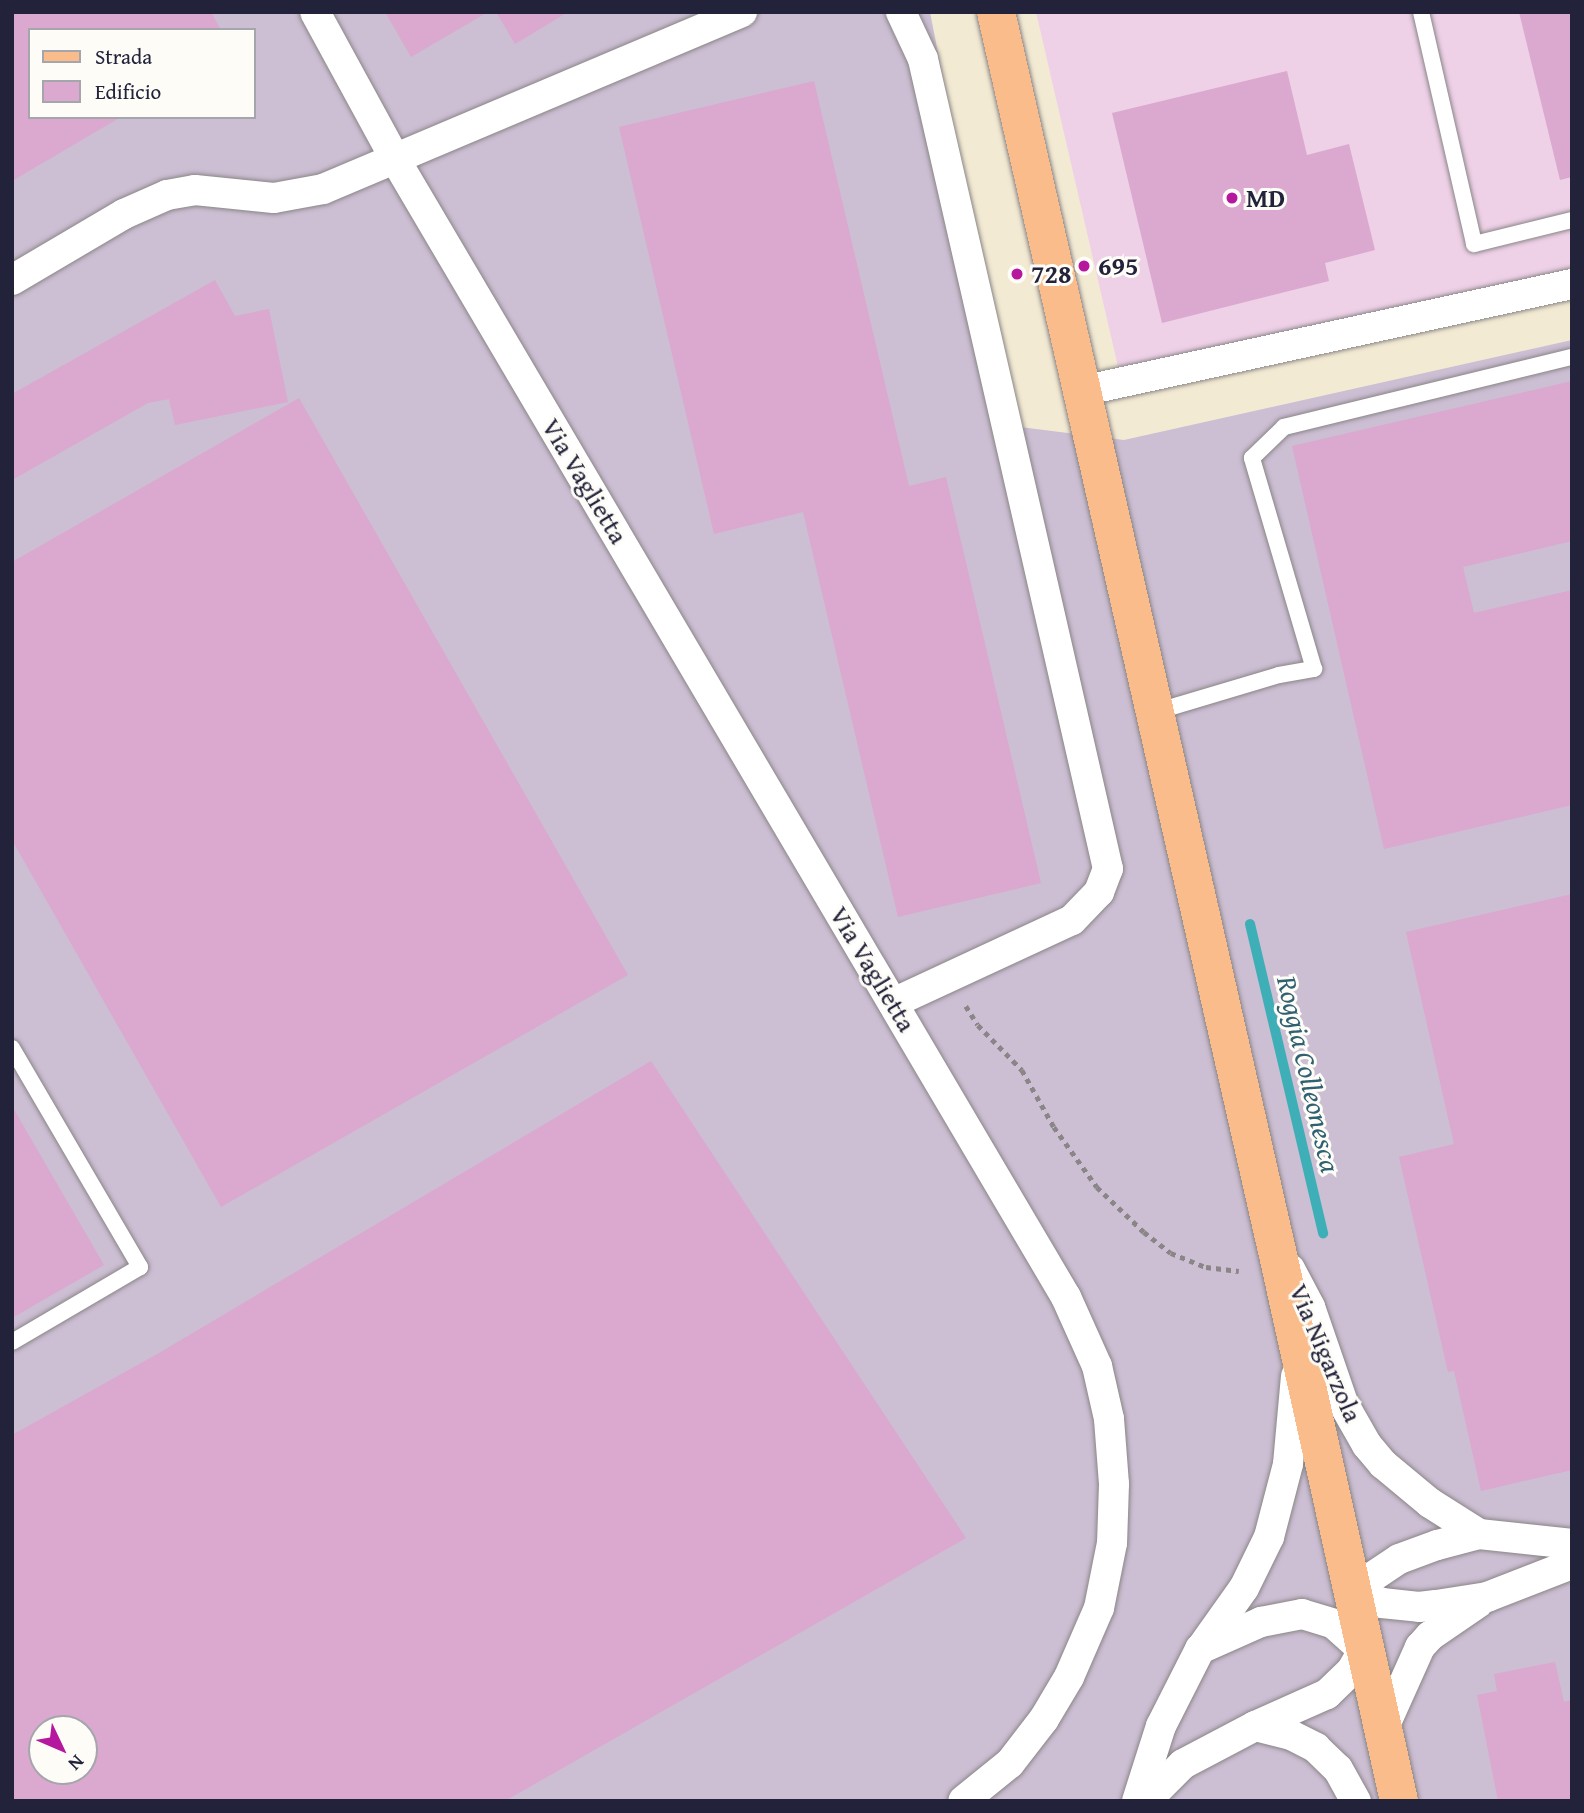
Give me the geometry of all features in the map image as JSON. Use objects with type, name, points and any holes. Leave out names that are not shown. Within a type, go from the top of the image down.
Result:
[{"type":"main road","points":[[996,12],[1399,1801]]},
{"type":"street","name":"Via Vaglietta","points":[[315,12],[389,146],[1073,1311],[1097,1366],[1109,1419],[1114,1485],[1112,1543],[1105,1587],[1092,1628],[1069,1678],[1031,1737],[999,1773],[963,1801]]},
{"type":"street","points":[[12,280],[124,214],[167,195],[195,190],[262,198],[298,195],[335,184],[389,146],[742,12]]},
{"type":"street","points":[[893,1003],[1072,920],[1099,892],[1108,869],[923,59],[912,30],[901,12]]},
{"type":"street","points":[[1082,391],[1572,284]]},
{"type":"street","name":"Via Nigarzola","points":[[1276,1246],[1310,1307],[1343,1403],[1367,1445],[1404,1483],[1479,1534]]},
{"type":"street","points":[[1137,1801],[1161,1726],[1200,1649],[1254,1570],[1277,1513],[1293,1436],[1297,1341]]},
{"type":"street","name":"Via Nigarzola","points":[[1351,1591],[1399,1559],[1479,1534],[1572,1544]]},
{"type":"street","points":[[1351,1591],[1382,1603],[1419,1607],[1487,1597],[1572,1564]]},
{"type":"street","points":[[1382,1732],[1420,1647],[1440,1629],[1487,1597]]},
{"type":"street","points":[[1146,1801],[1183,1765],[1255,1726],[1327,1693],[1352,1670],[1363,1650],[1334,1624],[1302,1614],[1261,1622],[1200,1649]]},
{"type":"street","points":[[1255,1726],[1291,1735],[1316,1748],[1338,1769],[1356,1801]]},
{"type":"lane","points":[[1421,12],[1474,244],[1572,220]]},
{"type":"lane","points":[[1155,712],[1279,675],[1314,669],[1252,458],[1284,427],[1572,357]]},
{"type":"lane","points":[[12,1048],[140,1267],[12,1342]]},
{"type":"path","points":[[978,1025],[1022,1070],[1054,1128],[1097,1187],[1144,1232],[1171,1253],[1206,1267],[1239,1271]]},
{"type":"shaded area","points":[[12,12],[930,12],[1011,426],[1124,440],[1572,340],[1572,1801],[12,1801]]},
{"type":"shaded area","points":[[1036,12],[1572,12],[1572,278],[1119,371]]},
{"type":"building","points":[[12,12],[211,12],[220,28],[28,28],[28,119],[118,119],[12,181]]},
{"type":"building","points":[[385,12],[488,12],[411,57]]},
{"type":"building","points":[[496,12],[568,12],[515,44]]},
{"type":"building","points":[[1519,12],[1572,12],[1572,177],[1560,180]]},
{"type":"building","points":[[1287,71],[1307,155],[1349,144],[1375,250],[1325,263],[1329,281],[1162,323],[1112,113]]},
{"type":"building","points":[[814,81],[909,486],[946,477],[1041,883],[898,917],[803,512],[714,534],[619,127]]},
{"type":"building","points":[[215,280],[235,316],[269,309],[288,402],[175,425],[169,399],[148,403],[12,480],[12,394]]},
{"type":"building","points":[[1572,381],[1572,541],[1463,567],[1474,613],[1572,590],[1572,805],[1384,849],[1292,446]]},
{"type":"building","points":[[299,398],[628,975],[221,1207],[12,840],[12,562]]},
{"type":"building","points":[[1572,894],[1572,1470],[1481,1491],[1454,1371],[1448,1372],[1399,1157],[1454,1144],[1406,932]]},
{"type":"building","points":[[651,1061],[966,1538],[505,1801],[12,1801],[12,1435],[159,1353]]},
{"type":"building","points":[[12,1106],[104,1265],[12,1318]]},
{"type":"building","points":[[1555,1662],[1564,1702],[1572,1700],[1572,1801],[1498,1801],[1477,1695],[1497,1691],[1494,1674]]},
{"type":"waterway","name":"Roggia Colleonesca","points":[[1250,924],[1323,1234]]},
{"type":"place","name":"MD","points":[[1232,198]]},
{"type":"place","name":"695","points":[[1084,266]]},
{"type":"place","name":"728","points":[[1017,274]]}]
